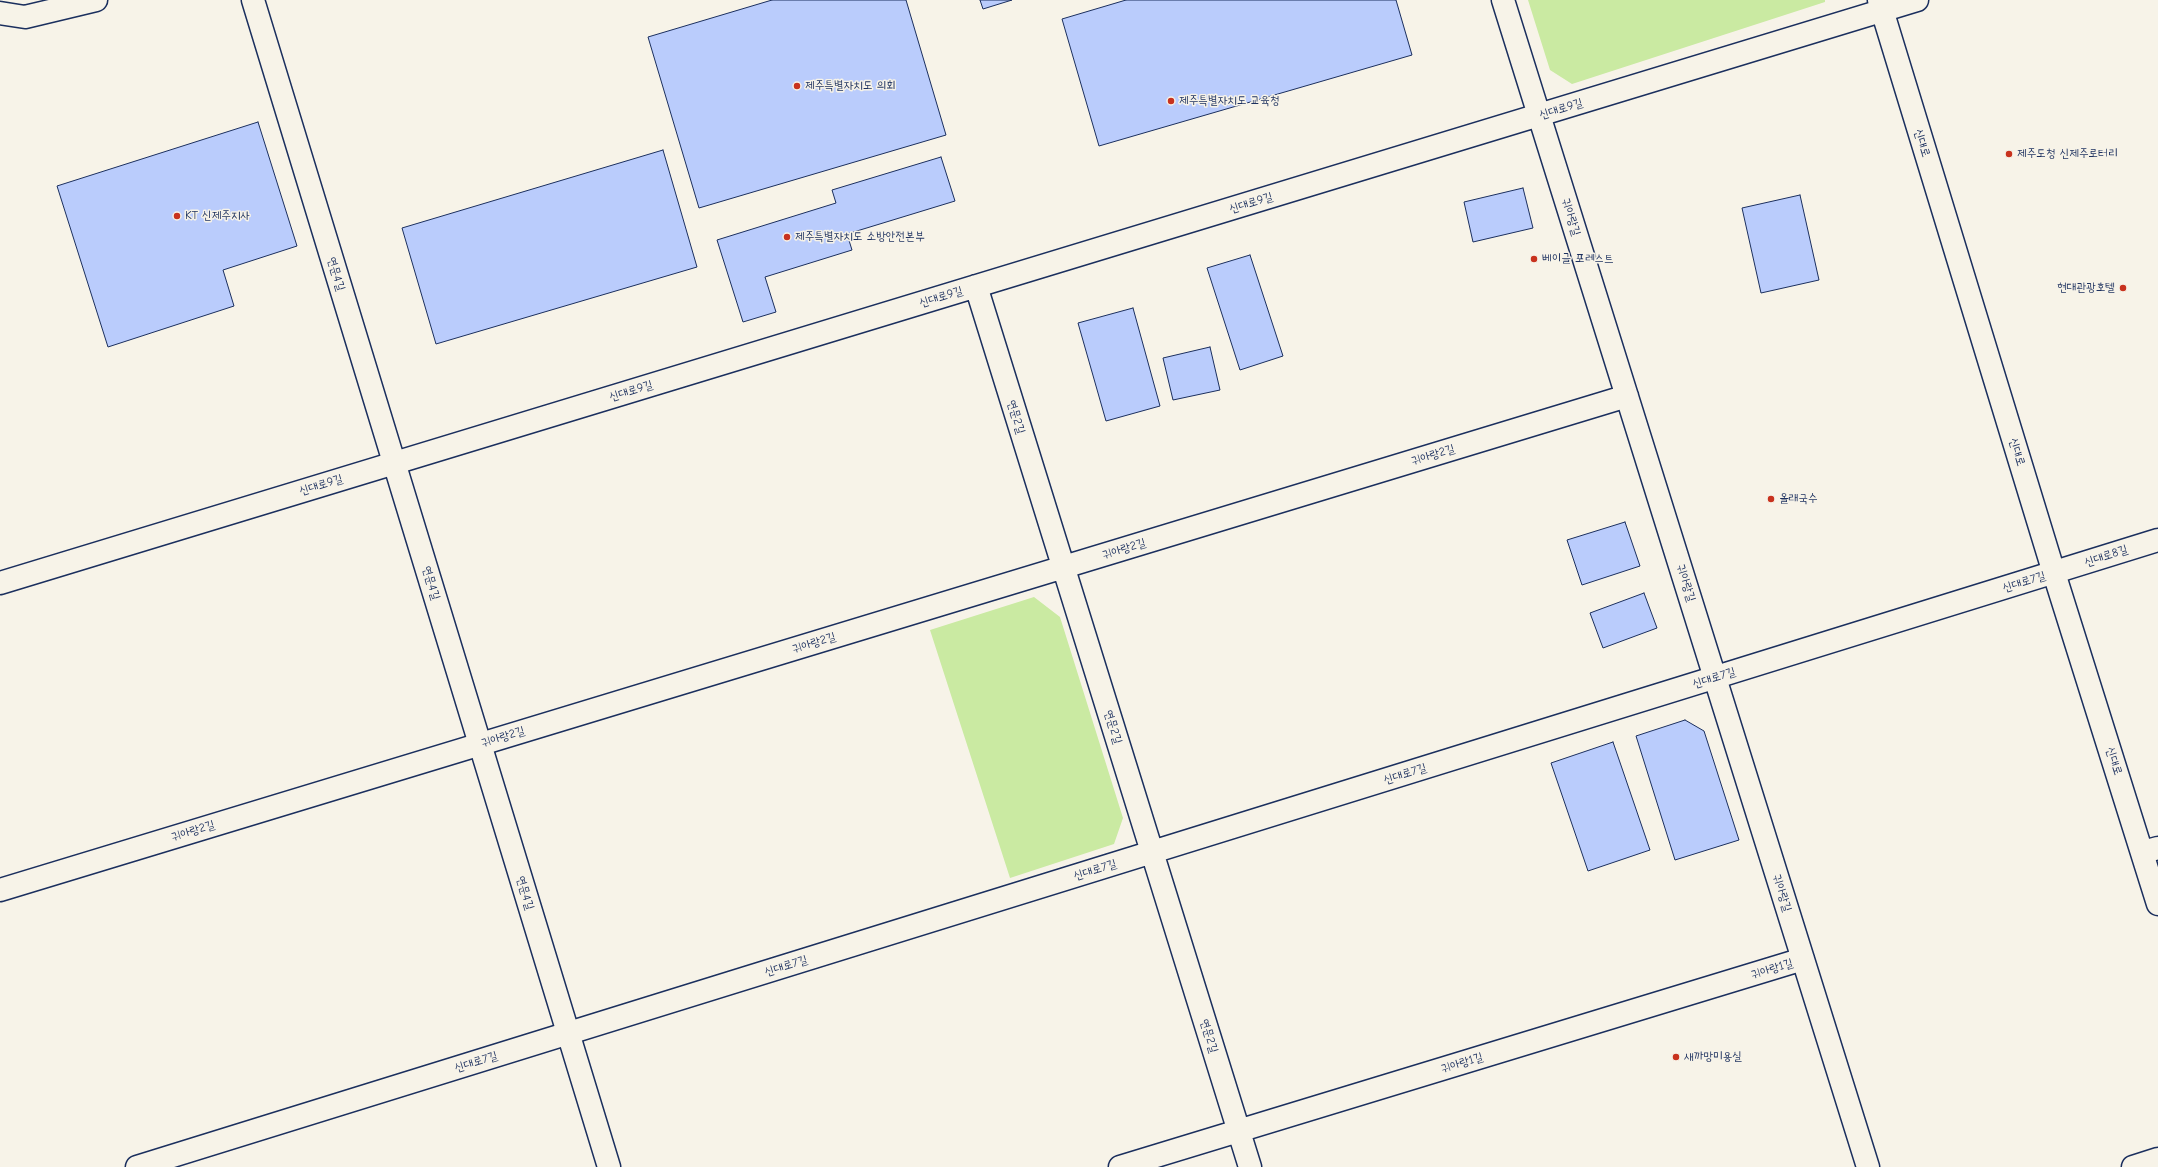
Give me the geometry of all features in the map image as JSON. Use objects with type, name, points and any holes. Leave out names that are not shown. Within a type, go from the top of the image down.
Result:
[{"type":"street","points":[[0,13],[25,17],[96,0]]},
{"type":"street","name":"연문4길","points":[[253,0],[609,1167]]},
{"type":"street","name":"귀아랑길","points":[[1503,0],[1868,1167]]},
{"type":"street","name":"신대로9길","points":[[0,583],[1539,116],[1880,5],[1917,0]]},
{"type":"street","name":"신대로","points":[[1880,5],[2054,573],[2151,850],[2158,904]]},
{"type":"street","name":"연문2길","points":[[976,286],[1250,1167]]},
{"type":"street","name":"귀아랑2길","points":[[0,890],[1627,396]]},
{"type":"street","name":"신대로8길","points":[[2054,573],[2158,540]]},
{"type":"street","name":"신대로7길","points":[[137,1167],[2054,573]]},
{"type":"street","name":"귀아랑1길","points":[[1120,1167],[1803,959]]},
{"type":"street","points":[[2133,1167],[2158,1159]]},
{"type":"green space","points":[[1528,0],[1825,0],[1825,2],[1572,84],[1550,70]]},
{"type":"green space","points":[[1034,597],[1060,617],[1123,818],[1114,844],[1010,878],[930,630]]},
{"type":"building","name":"제주특별자치도 의회","points":[[772,0],[906,0],[946,135],[699,208],[648,37]]},
{"type":"building","points":[[980,0],[1012,0],[983,9]]},
{"type":"building","name":"제주특별자치도 교육청","points":[[1126,0],[1396,0],[1412,55],[1099,146],[1062,19]]},
{"type":"building","name":"KT 신제주지사","points":[[258,122],[297,246],[223,270],[234,306],[108,347],[57,186]]},
{"type":"building","points":[[663,150],[697,267],[436,344],[402,228]]},
{"type":"building","name":"제주특별자치도 소방안전본부","points":[[941,157],[955,201],[847,234],[852,250],[765,277],[776,312],[743,322],[717,240],[836,203],[832,190]]},
{"type":"building","points":[[1523,188],[1533,228],[1473,242],[1464,202]]},
{"type":"building","points":[[1800,195],[1819,280],[1761,293],[1742,208]]},
{"type":"building","points":[[1250,255],[1283,356],[1240,370],[1207,268]]},
{"type":"building","points":[[1133,308],[1160,406],[1106,421],[1078,323]]},
{"type":"building","points":[[1210,347],[1220,390],[1173,400],[1163,358]]},
{"type":"building","points":[[1625,522],[1640,566],[1582,585],[1567,540]]},
{"type":"building","points":[[1644,593],[1657,628],[1603,648],[1590,613]]},
{"type":"building","points":[[1685,720],[1704,731],[1739,840],[1675,860],[1636,736]]},
{"type":"building","points":[[1613,742],[1650,850],[1588,871],[1551,763]]},
{"type":"place","name":"제주특별자치도 의회","points":[[797,86]]},
{"type":"place","name":"제주특별자치도 교육청","points":[[1171,101]]},
{"type":"place","name":"제주도청 신제주로터리","points":[[2009,154]]},
{"type":"place","name":"KT 신제주지사","points":[[177,216]]},
{"type":"place","name":"제주특별자치도 소방안전본부","points":[[787,237]]},
{"type":"place","name":"베이글 포레스트","points":[[1534,259]]},
{"type":"place","name":"현대관광호텔","points":[[2123,288]]},
{"type":"place","name":"올래국수","points":[[1771,499]]},
{"type":"place","name":"새까망미용실","points":[[1676,1057]]}]
